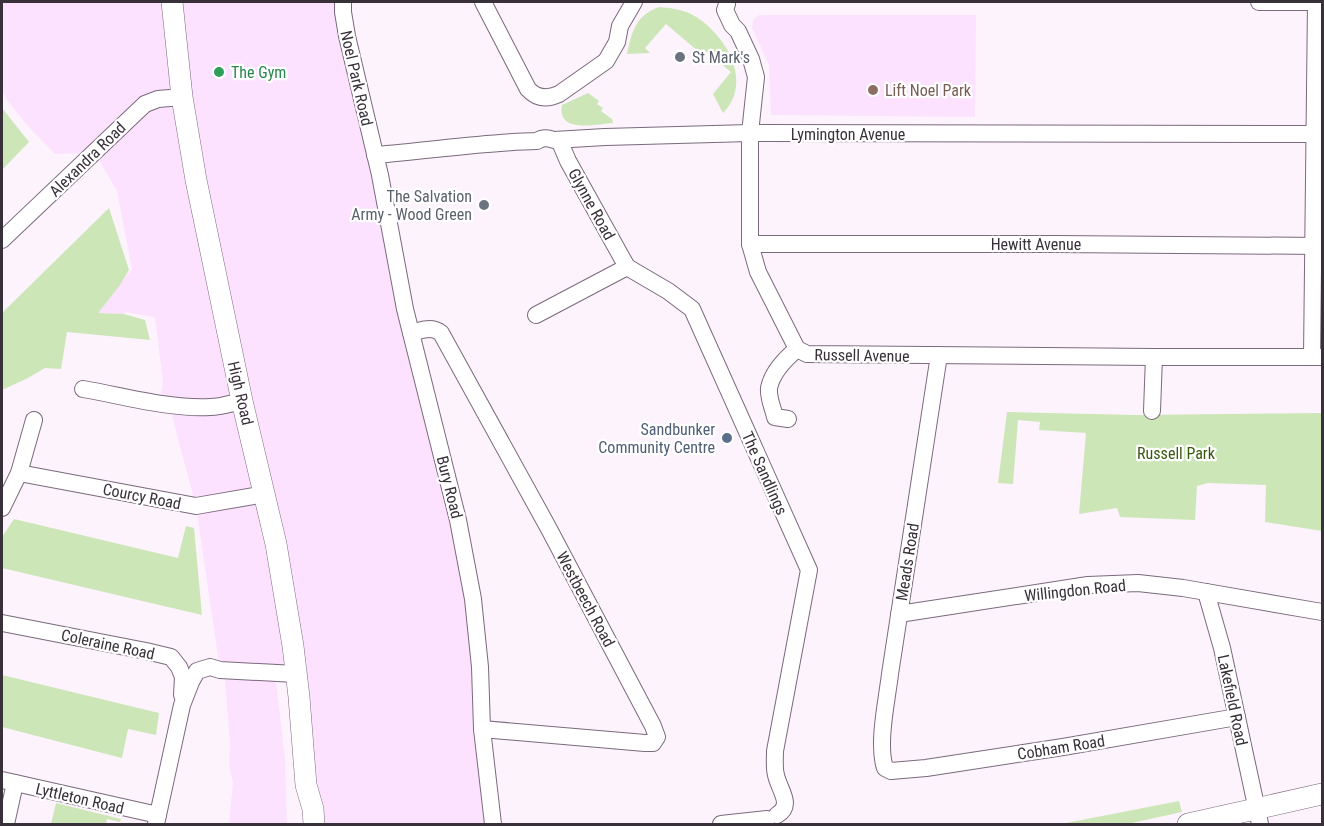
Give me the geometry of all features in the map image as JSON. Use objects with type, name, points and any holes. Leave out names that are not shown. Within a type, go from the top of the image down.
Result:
[{"type":"main road","name":"High Road","points":[[172,2],[182,97],[196,180],[242,401],[276,544],[293,646],[306,785],[304,825]]},
{"type":"main road","name":"High Road","points":[[306,785],[313,809],[314,825]]},
{"type":"main road","points":[[1188,825],[1258,817],[1323,794]]},
{"type":"street","name":"Noel Park Road","points":[[344,2],[343,12],[347,36],[375,155]]},
{"type":"street","points":[[483,2],[528,89],[536,96],[551,98],[606,61],[617,42],[620,26],[634,2]]},
{"type":"street","points":[[1258,2],[1323,2]]},
{"type":"street","points":[[1316,2],[1317,357]]},
{"type":"street","name":"Russell Avenue","points":[[726,3],[725,10],[732,25],[738,30],[756,77],[750,133],[750,243],[758,273],[797,349],[807,354],[1317,357]]},
{"type":"street","name":"Alexandra Road","points":[[2,240],[145,104],[158,99],[182,97]]},
{"type":"street","name":"Lymington Avenue","points":[[375,155],[541,139],[750,133],[1318,134]]},
{"type":"street","name":"Glynne Road","points":[[559,140],[568,161],[627,267]]},
{"type":"street","name":"Bury Road","points":[[375,155],[411,333],[458,520],[473,599],[480,667],[482,729],[493,825]]},
{"type":"street","name":"Hewitt Avenue","points":[[750,243],[1318,246]]},
{"type":"street","points":[[536,315],[627,267]]},
{"type":"street","name":"The Sandlings","points":[[627,267],[668,291],[692,309],[809,570],[775,751],[775,773],[785,804],[784,810],[772,817],[721,825]]},
{"type":"street","name":"Westbeech Road","points":[[411,333],[435,329],[441,333],[555,539],[657,736],[653,743],[645,743],[482,729]]},
{"type":"street","points":[[788,419],[776,417],[769,389],[780,366],[797,349]]},
{"type":"street","name":"Meads Road","points":[[885,768],[882,758],[884,726],[939,355]]},
{"type":"street","points":[[1152,411],[1154,357]]},
{"type":"street","points":[[83,389],[192,408],[213,407],[242,401]]},
{"type":"street","points":[[2,508],[19,473],[34,420]]},
{"type":"street","name":"Courcy Road","points":[[19,473],[196,506],[265,494]]},
{"type":"street","name":"Willingdon Road","points":[[899,614],[1088,585],[1138,583],[1323,612]]},
{"type":"street","name":"Lakefield Road","points":[[1206,592],[1222,648],[1258,817]]},
{"type":"street","name":"Coleraine Road","points":[[2,623],[171,657],[183,677],[182,705]]},
{"type":"street","points":[[157,820],[182,705],[197,671],[210,667],[220,670],[296,674]]},
{"type":"street","name":"Cobham Road","points":[[885,768],[891,771],[926,768],[1237,717]]},
{"type":"street","points":[[6,825],[8,781]]},
{"type":"street","name":"Lyttleton Road","points":[[8,781],[157,820]]},
{"type":"shaded area","points":[[2,2],[343,2],[458,520],[493,824],[322,824],[304,673],[220,670],[196,506],[169,405],[160,403],[163,383],[155,317],[125,312],[124,314],[97,313],[132,269],[117,191],[95,153],[55,154],[7,100],[2,91]]},
{"type":"shaded area","name":"Lift Noel Park","points":[[759,15],[976,15],[975,117],[771,115],[769,65],[752,28],[753,20]]},
{"type":"shaded area","points":[[225,679],[276,680],[285,760],[287,824],[229,824],[233,783],[229,765],[230,745]]},
{"type":"green space","points":[[659,7],[691,14],[714,32],[724,45],[736,73],[736,87],[732,101],[723,113],[713,94],[731,72],[703,49],[699,52],[666,24],[645,48],[650,53],[627,54],[633,32],[640,20]]},
{"type":"green space","points":[[588,93],[599,101],[597,104],[603,108],[601,111],[612,119],[613,123],[579,125],[565,120],[562,105]]},
{"type":"green space","points":[[2,108],[29,142],[2,170]]},
{"type":"green space","points":[[109,208],[129,270],[98,313],[124,314],[145,320],[150,340],[67,332],[61,369],[45,368],[2,390],[2,313]]},
{"type":"green space","name":"Russell Park","points":[[1007,412],[1136,415],[1322,413],[1322,531],[1265,522],[1266,485],[1208,483],[1197,486],[1195,520],[1120,517],[1117,508],[1079,514],[1086,433],[1039,430],[1040,422],[1018,420],[1013,484],[998,483]]},
{"type":"green space","points":[[14,519],[178,558],[186,526],[194,528],[202,615],[2,568],[2,537]]},
{"type":"green space","points":[[2,675],[159,713],[156,735],[128,729],[122,758],[2,727]]},
{"type":"green space","points":[[1179,801],[1182,812],[1127,824],[1061,824]]},
{"type":"green space","points":[[56,803],[121,819],[120,822],[107,819],[106,824],[51,824]]},
{"type":"place","name":"St Mark's","points":[[680,57]]},
{"type":"place","name":"The Gym","points":[[219,72]]},
{"type":"place","name":"Lift Noel Park","points":[[873,90]]},
{"type":"place","name":"The Salvation Army - Wood Green","points":[[484,205]]},
{"type":"place","name":"Sandbunker Community Centre","points":[[727,438]]}]
